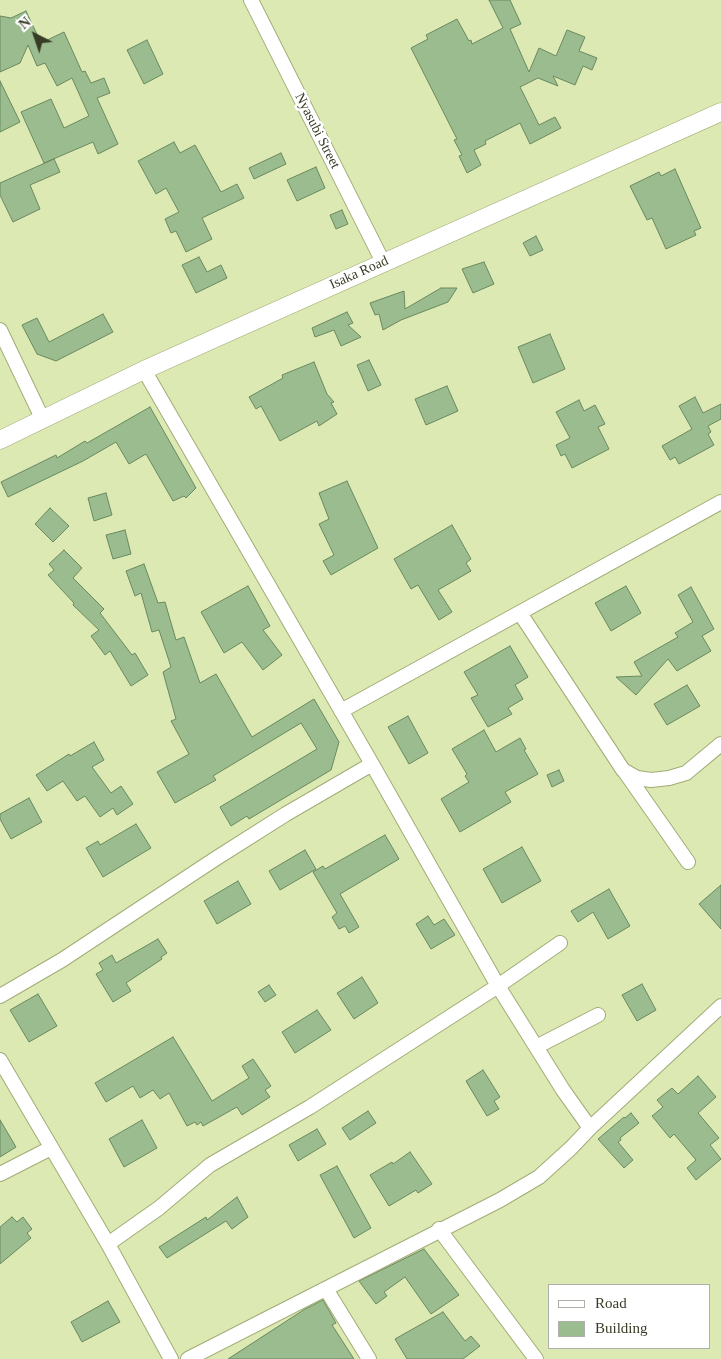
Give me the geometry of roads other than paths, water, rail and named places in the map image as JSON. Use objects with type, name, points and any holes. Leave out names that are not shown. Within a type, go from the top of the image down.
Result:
[{"type":"street","name":"Nyasubi Street","points":[[251,0],[383,262]]},
{"type":"street","name":"Isaka Road","points":[[0,440],[144,370],[721,112]]},
{"type":"street","points":[[0,330],[43,420]]},
{"type":"street","points":[[144,370],[498,986],[563,1090],[590,1128]]},
{"type":"street","points":[[340,711],[721,502]]},
{"type":"street","points":[[520,613],[623,770],[688,862]]},
{"type":"street","points":[[623,770],[637,778],[651,780],[668,778],[686,773],[721,744]]},
{"type":"street","points":[[0,996],[62,960],[278,819],[372,764]]},
{"type":"street","points":[[108,1244],[158,1208],[210,1165],[310,1107],[498,986],[560,943]]},
{"type":"street","points":[[188,1359],[500,1200],[539,1177],[721,1006]]},
{"type":"street","points":[[536,1047],[598,1015]]},
{"type":"street","points":[[0,1060],[108,1244],[171,1359]]},
{"type":"street","points":[[0,1174],[51,1148]]},
{"type":"street","points":[[439,1230],[536,1359]]},
{"type":"street","points":[[326,1289],[369,1359]]}]
